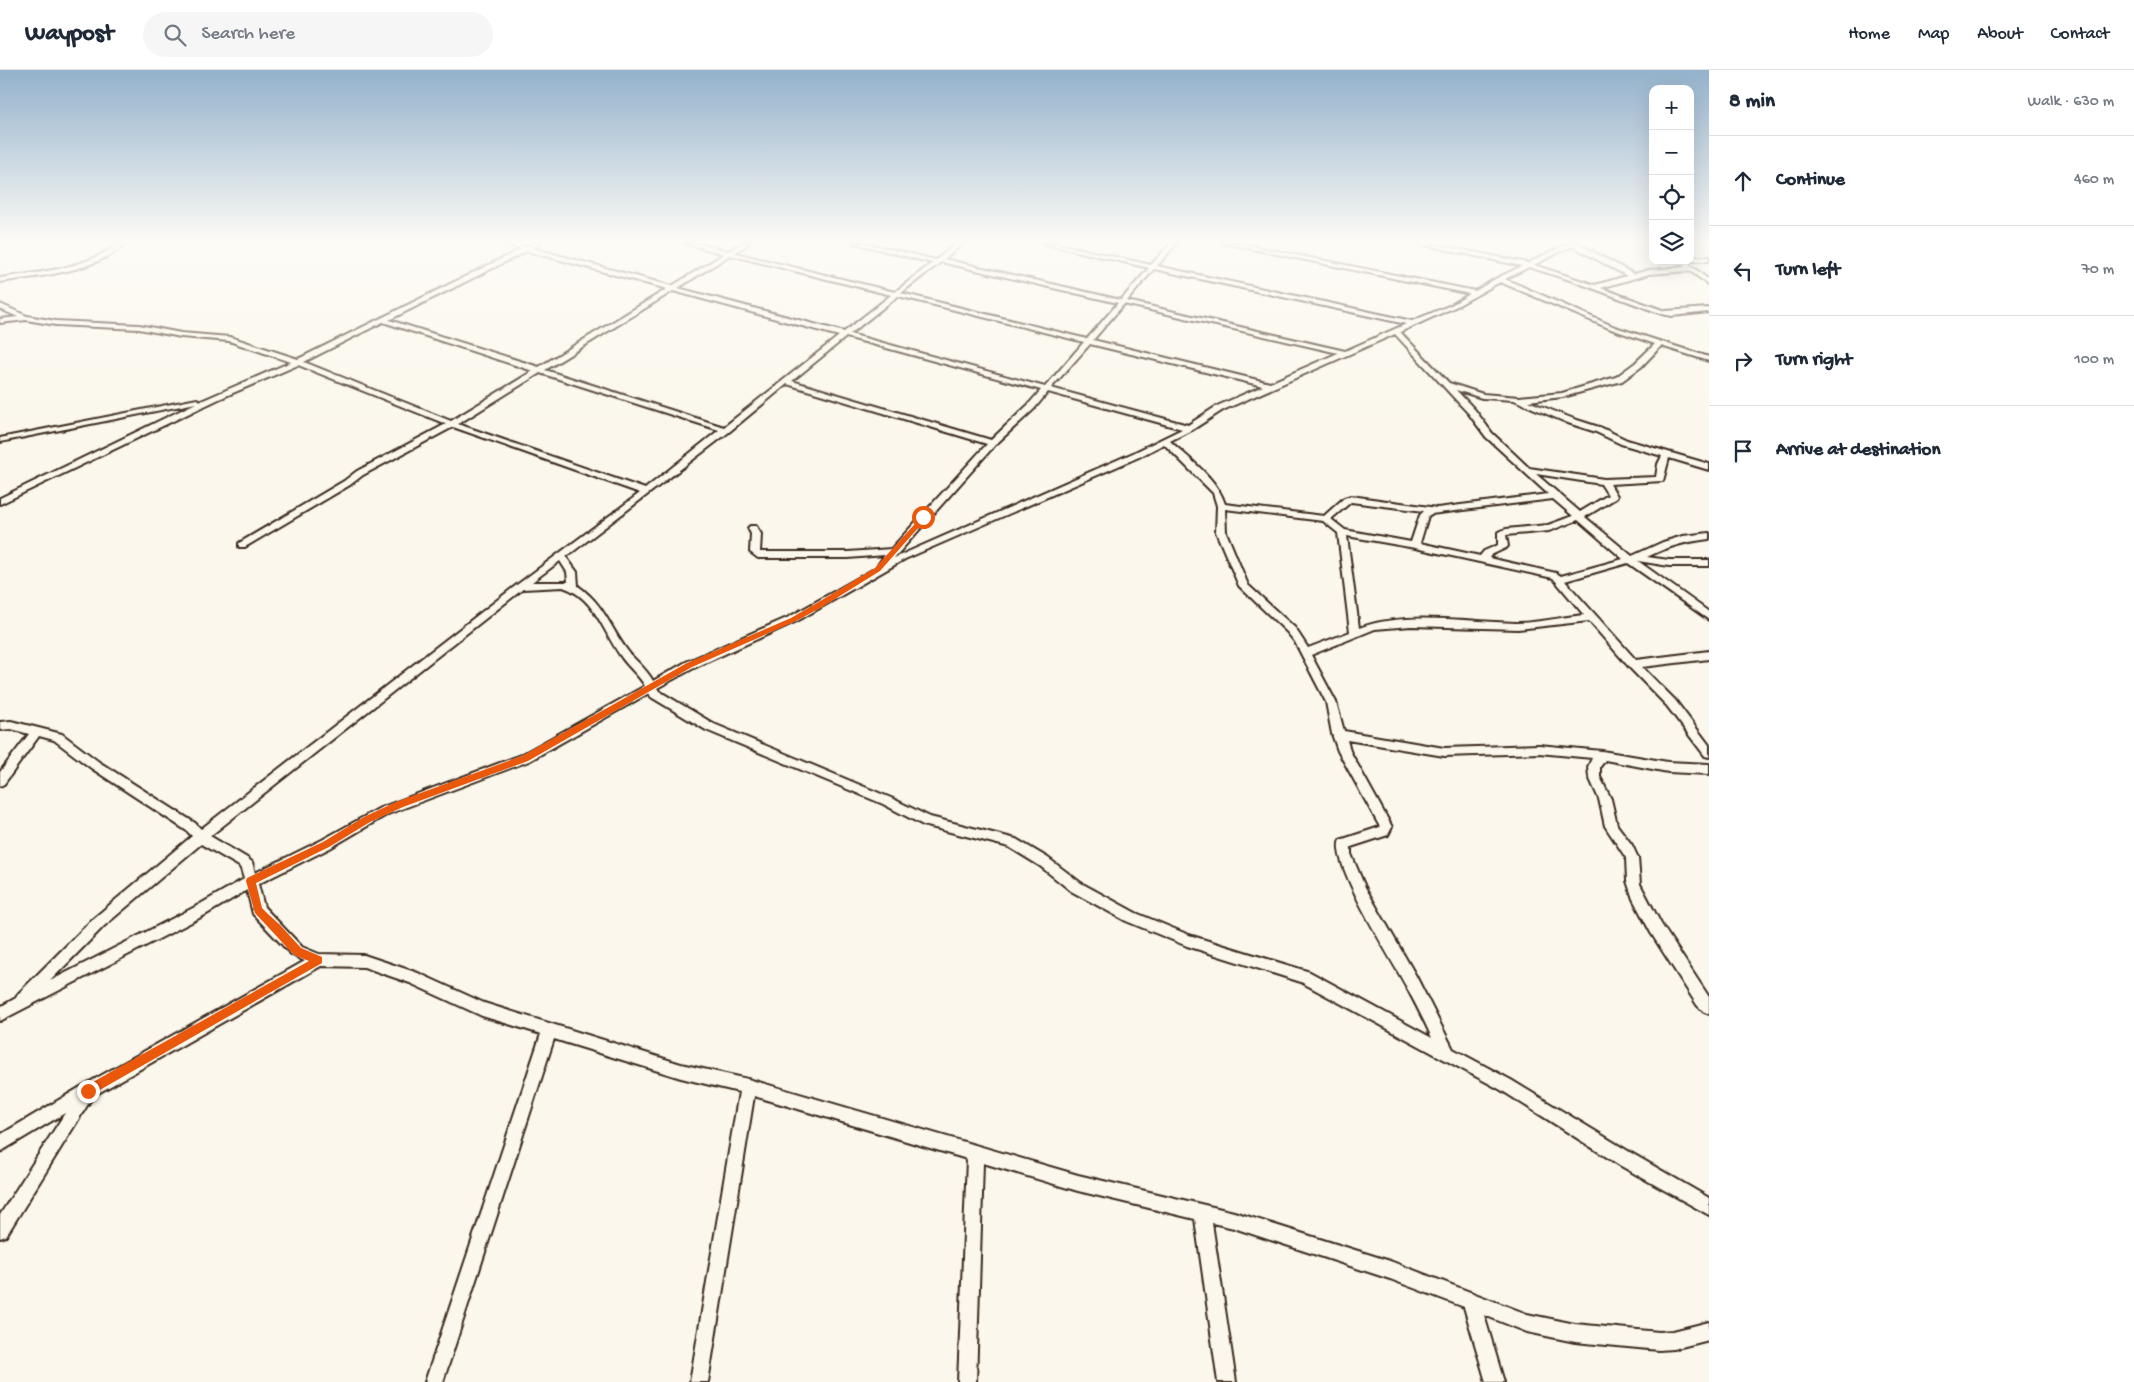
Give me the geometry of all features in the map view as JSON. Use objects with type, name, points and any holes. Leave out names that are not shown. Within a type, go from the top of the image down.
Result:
[{"type":"street","points":[[0,501],[216,397],[298,362],[415,304]]},
{"type":"street","points":[[242,545],[347,483],[360,473],[452,424],[647,304]]},
{"type":"street","points":[[729,304],[1045,391],[1189,428]]},
{"type":"street","points":[[19,1004],[99,922],[200,837],[521,586],[726,430],[882,304]]},
{"type":"street","points":[[932,304],[1272,386]]},
{"type":"street","points":[[878,570],[892,552],[992,443],[1031,407],[1121,304]]},
{"type":"street","points":[[1133,304],[1346,353]]},
{"type":"street","points":[[1320,304],[1414,324]]},
{"type":"street","points":[[0,1014],[200,911],[251,881],[326,844],[367,820],[400,804],[525,758],[697,662],[793,619],[902,557],[1166,441],[1220,408],[1456,304]]},
{"type":"street","points":[[1557,304],[1613,328],[1709,359]]},
{"type":"street","points":[[1642,304],[1668,314],[1709,310]]},
{"type":"street","points":[[0,306],[26,318],[56,323],[139,328],[181,335],[220,337],[298,362],[452,424],[646,492]]},
{"type":"street","points":[[0,321],[26,318]]},
{"type":"street","points":[[383,320],[726,430]]},
{"type":"street","points":[[1396,331],[1472,412],[1489,434],[1547,489],[1633,559],[1709,617]]},
{"type":"street","points":[[1519,399],[1576,392],[1619,379],[1638,365],[1660,343]]},
{"type":"street","points":[[785,382],[992,443]]},
{"type":"street","points":[[1444,383],[1482,396],[1507,396],[1519,399],[1571,422],[1666,455],[1709,467]]},
{"type":"street","points":[[0,440],[216,397]]},
{"type":"street","points":[[1166,441],[1212,486],[1221,506],[1221,532],[1244,586],[1291,630],[1306,653],[1331,702],[1338,734],[1354,771],[1380,813],[1386,827],[1384,831],[1344,844],[1345,856],[1359,888],[1412,982],[1448,1054]]},
{"type":"street","points":[[1527,470],[1604,482],[1659,480],[1666,455]]},
{"type":"street","points":[[1547,489],[1552,475]]},
{"type":"street","points":[[1484,560],[1487,553],[1502,547],[1501,534],[1549,528],[1580,516],[1613,496],[1604,482]]},
{"type":"street","points":[[1326,519],[1347,500],[1351,499],[1436,510],[1555,496]]},
{"type":"street","points":[[1221,506],[1326,519],[1342,532],[1415,545],[1551,574],[1560,579],[1633,664],[1671,703],[1709,753]]},
{"type":"street","points":[[1415,545],[1424,515],[1436,510]]},
{"type":"street","points":[[753,528],[756,534],[755,552],[758,555],[848,555],[892,552]]},
{"type":"street","points":[[1342,532],[1355,634]]},
{"type":"street","points":[[1560,579],[1633,559],[1666,544],[1683,539],[1709,536]]},
{"type":"street","points":[[561,556],[572,572],[573,587]]},
{"type":"street","points":[[1633,559],[1664,563],[1709,563]]},
{"type":"street","points":[[521,586],[556,584],[573,587],[593,603],[626,656],[645,676],[650,688],[658,698],[710,727],[887,802],[927,821],[1012,843],[1044,862],[1076,887],[1131,917],[1186,940],[1305,977],[1506,1085],[1627,1160],[1709,1207]]},
{"type":"street","points":[[1306,653],[1355,634],[1365,628],[1390,624],[1518,626],[1592,617]]},
{"type":"street","points":[[1633,664],[1709,656]]},
{"type":"street","points":[[0,726],[11,725],[58,737],[94,765],[191,827],[200,837],[247,866],[258,910],[297,952],[319,960],[364,961],[413,978],[482,1009],[681,1071],[748,1087],[1078,1183],[1234,1220],[1390,1270],[1527,1323],[1575,1333],[1659,1341],[1673,1340],[1709,1331]]},
{"type":"street","points":[[0,781],[36,732]]},
{"type":"street","points":[[1338,734],[1444,752],[1524,748],[1602,755],[1668,767],[1709,769]]},
{"type":"street","points":[[1602,755],[1596,762],[1593,774],[1604,798],[1611,826],[1628,849],[1632,859],[1633,881],[1643,905],[1702,1000],[1709,1007]]},
{"type":"street","points":[[0,1144],[88,1091],[319,960]]},
{"type":"street","points":[[434,1382],[550,1030]]},
{"type":"street","points":[[699,1382],[748,1087]]},
{"type":"street","points":[[0,1230],[88,1091]]},
{"type":"street","points":[[967,1382],[976,1154]]},
{"type":"street","points":[[1202,1212],[1227,1382]]},
{"type":"street","points":[[1471,1302],[1495,1382]]},
{"type":"route","points":[[88,1091],[319,960],[297,952],[264,917],[258,910],[251,881],[326,844],[384,811],[538,752],[690,665],[820,605],[878,570],[923,517]]}]
